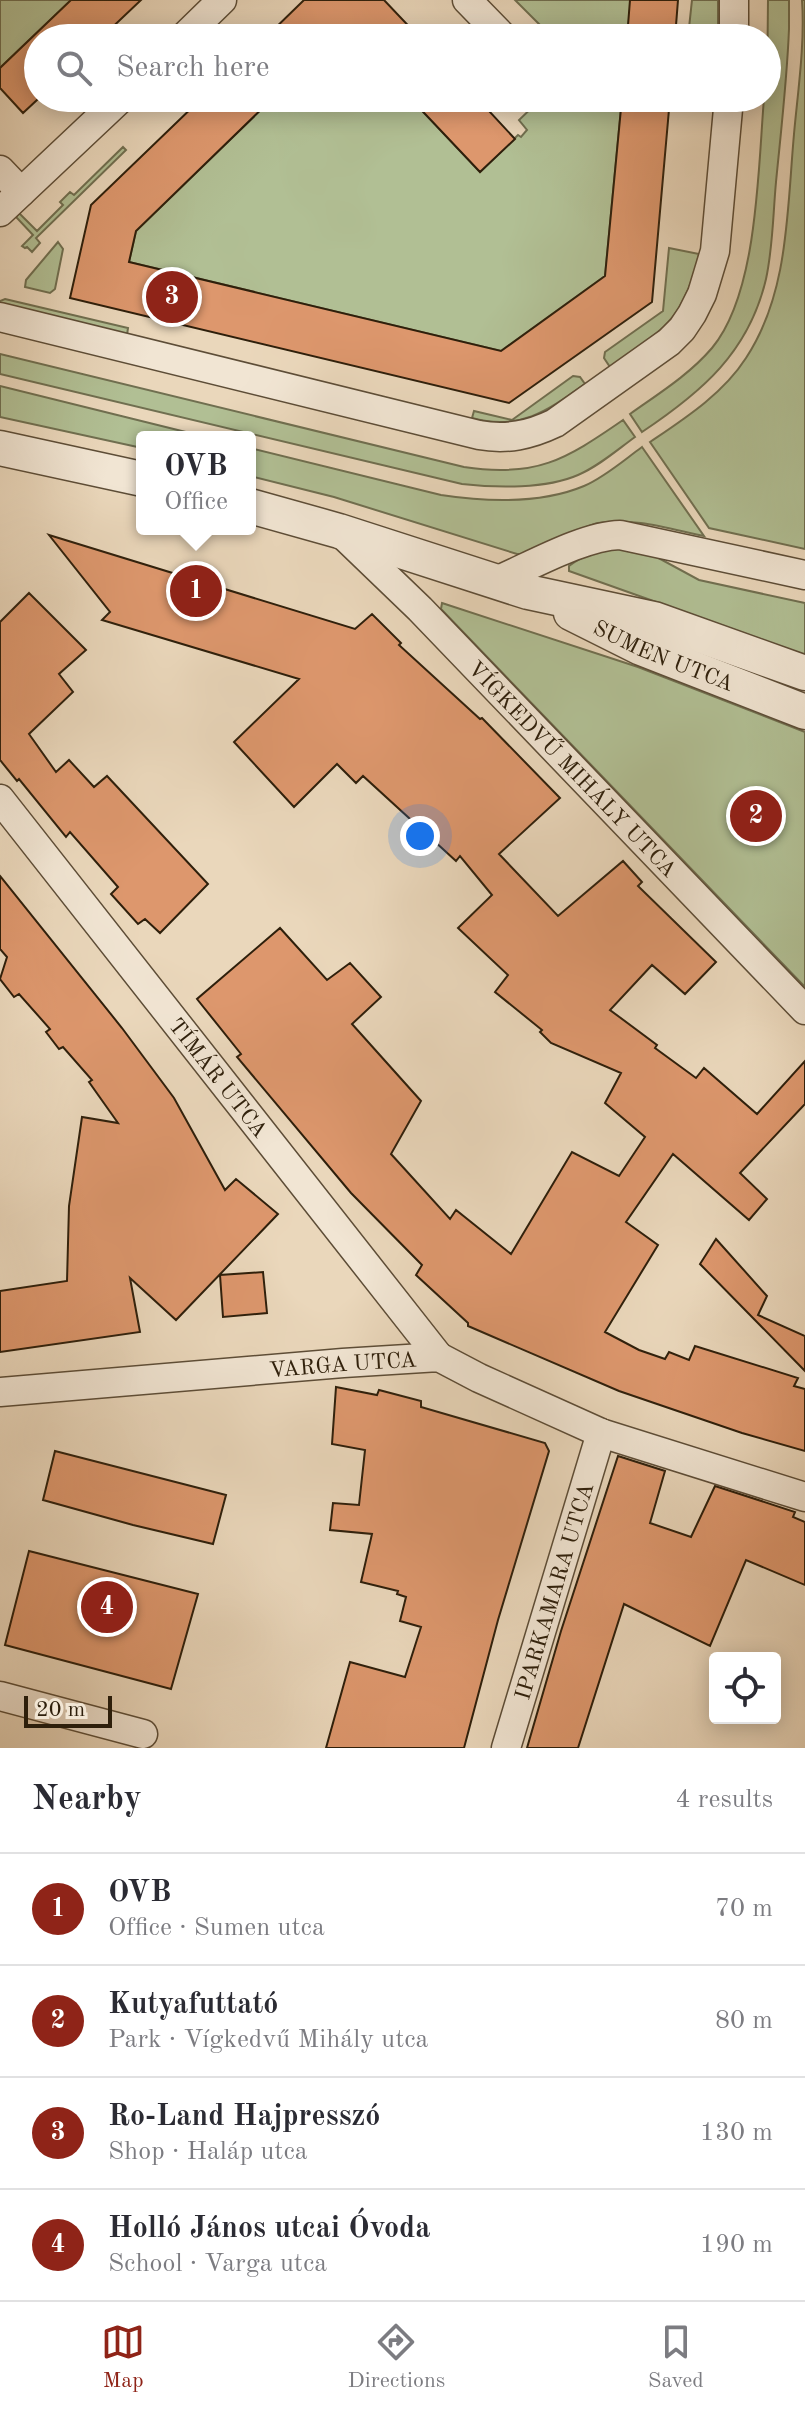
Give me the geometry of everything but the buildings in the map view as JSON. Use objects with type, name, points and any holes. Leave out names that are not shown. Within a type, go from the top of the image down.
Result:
[{"type":"street","points":[[197,24],[222,0]]},
{"type":"street","points":[[467,0],[490,24]]},
{"type":"street","points":[[734,0],[734,24]]},
{"type":"street","points":[[0,212],[106,112]]},
{"type":"street","points":[[0,317],[479,435],[508,437],[536,432],[555,423],[669,342],[692,314],[706,284],[715,251],[728,112]]},
{"type":"street","points":[[0,170],[21,192]]},
{"type":"street","points":[[0,448],[136,478]]},
{"type":"street","name":"SUMEN UTCA","points":[[256,508],[528,592],[654,619],[805,673]]},
{"type":"street","name":"VÍGKEDVŰ MIHÁLY UTCA","points":[[339,531],[431,620],[805,1010]]},
{"type":"street","points":[[496,581],[583,542],[620,535],[805,575]]},
{"type":"street","name":"SUMEN UTCA","points":[[528,592],[641,648],[805,712]]},
{"type":"street","name":"TÍMÁR UTCA","points":[[6,818],[439,1357]]},
{"type":"street","name":"VARGA UTCA","points":[[0,1392],[439,1357],[601,1433],[805,1497]]},
{"type":"street","name":"IPARKAMARA UTCA","points":[[506,1748],[601,1433]]},
{"type":"street","points":[[0,1696],[143,1734]]},
{"type":"green space","points":[[0,0],[71,0],[46,24],[24,24],[24,45],[0,68]]},
{"type":"green space","points":[[515,0],[631,0],[628,24],[539,24]]},
{"type":"green space","points":[[692,0],[718,0],[718,24],[689,24]]},
{"type":"green space","points":[[768,0],[789,0],[785,86],[771,243],[766,279],[758,305],[748,328],[720,368],[684,401],[642,432],[630,414],[703,358],[727,324],[739,296],[753,229],[763,112],[781,112],[781,24],[768,24]]},
{"type":"green space","points":[[802,0],[805,0],[805,549],[709,528],[650,442],[702,405],[737,371],[760,333],[771,306],[784,250],[787,221],[802,50]]},
{"type":"green space","points":[[259,112],[423,112],[480,172],[527,130],[519,120],[527,112],[621,112],[605,276],[501,351],[129,262],[136,231]]},
{"type":"green space","points":[[123,147],[126,150],[36,238],[40,243],[32,252],[22,246],[33,235],[16,217],[19,213],[37,231],[63,205],[60,202],[70,192],[74,195]]},
{"type":"green space","points":[[58,242],[63,249],[55,289],[50,293],[25,287],[26,280]]},
{"type":"green space","points":[[669,248],[699,254],[686,295],[657,333],[610,367],[604,358],[605,352],[663,311]]},
{"type":"green space","points":[[5,299],[128,328],[127,335],[0,306],[0,301]]},
{"type":"green space","points":[[0,354],[464,467],[489,470],[531,468],[549,463],[584,446],[623,420],[635,437],[608,458],[565,480],[521,486],[462,484],[256,435],[256,431],[239,431],[0,374]]},
{"type":"green space","points":[[573,376],[580,377],[585,384],[532,416],[505,422],[472,418],[474,411],[512,420]]},
{"type":"green space","points":[[0,386],[182,431],[136,431],[136,447],[0,417]]},
{"type":"green space","points":[[642,447],[704,536],[651,525],[598,523],[537,551],[517,554],[334,497],[256,478],[256,449],[441,495],[477,499],[550,496],[584,486]]},
{"type":"green space","points":[[618,548],[653,555],[699,580],[805,603],[805,655],[569,571],[569,566],[586,556]]},
{"type":"green space","points":[[442,603],[638,667],[805,732],[805,987],[441,609]]},
{"type":"place","name":"Ro-Land Hajpresszó","points":[[172,297]]},
{"type":"place","name":"OVB","points":[[196,591]]},
{"type":"place","name":"Kutyafuttató","points":[[756,816]]},
{"type":"place","name":"Holló János utcai Óvoda","points":[[107,1607]]}]
